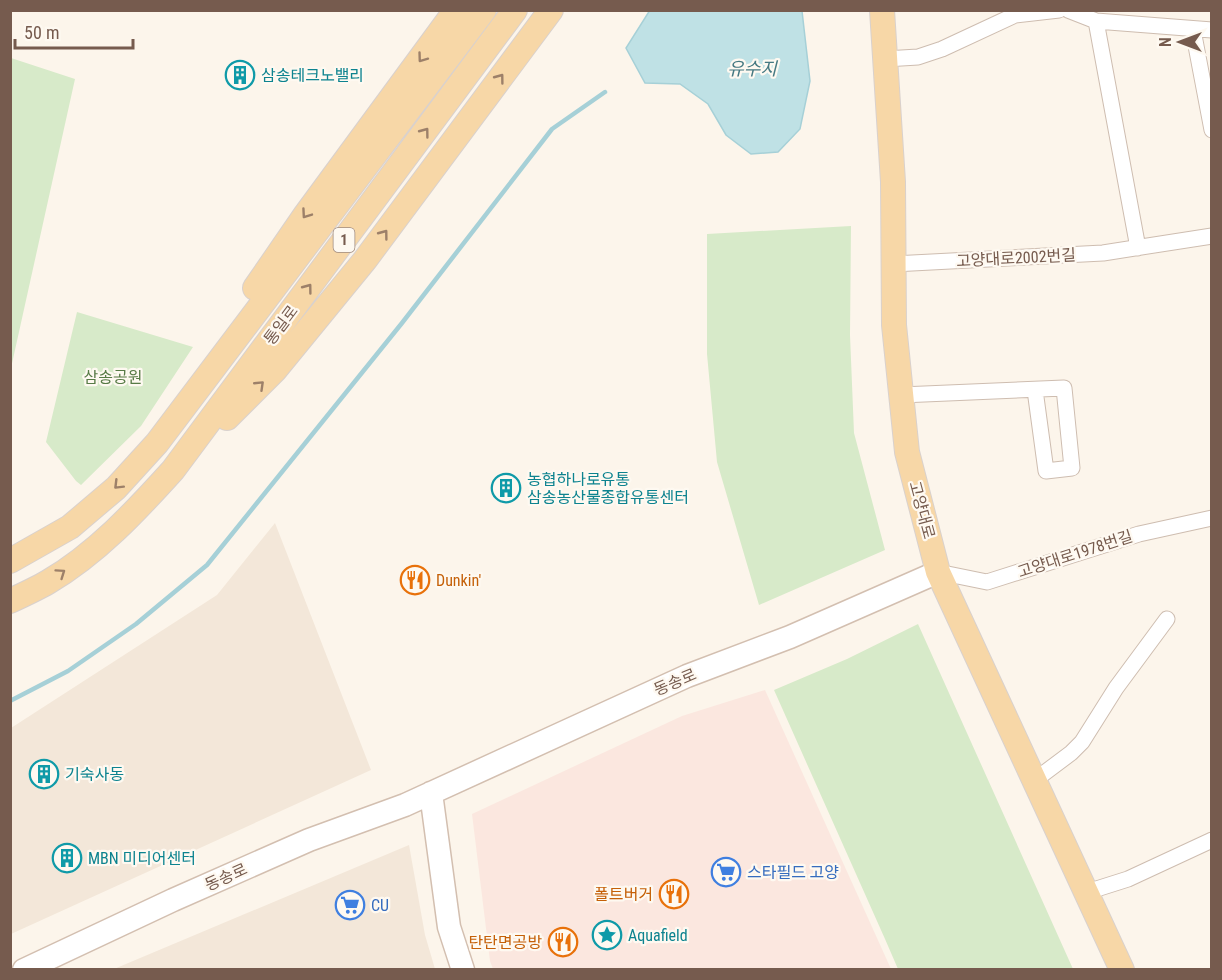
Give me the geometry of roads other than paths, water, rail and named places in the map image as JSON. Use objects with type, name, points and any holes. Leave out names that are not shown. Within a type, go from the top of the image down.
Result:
[{"type":"main road","points":[[158,443],[239,312],[306,214],[456,10]]},
{"type":"main road","name":"통일로","points":[[10,561],[70,527],[116,488],[158,443],[484,10]]},
{"type":"main road","name":"통일로","points":[[10,601],[49,581],[89,552],[134,513],[173,470],[515,10]]},
{"type":"main road","points":[[173,470],[275,370],[365,260],[551,10]]},
{"type":"main road","name":"고양대로","points":[[882,10],[892,182],[894,325],[907,452],[938,572],[1122,969]]},
{"type":"main road","name":"동송로","points":[[24,969],[309,840],[405,805],[687,676],[790,637],[938,572]]},
{"type":"main road","points":[[431,793],[449,927],[463,969]]},
{"type":"street","points":[[885,59],[918,57],[942,49],[1015,15],[1059,10]]},
{"type":"street","points":[[1068,10],[1096,21],[1212,30]]},
{"type":"street","points":[[1096,21],[1138,248]]},
{"type":"street","points":[[1193,30],[1212,130]]},
{"type":"street","name":"고양대로2002번길","points":[[893,264],[1103,253],[1212,236]]},
{"type":"street","points":[[901,395],[1064,388],[1072,468],[1046,471],[1035,390]]},
{"type":"street","name":"고양대로1978번길","points":[[938,572],[987,582],[1139,534],[1212,518]]},
{"type":"street","points":[[1035,780],[1082,742],[1116,688],[1167,619]]},
{"type":"street","points":[[1087,892],[1128,879],[1212,840]]},
{"type":"water","name":"유수지","points":[[650,10],[802,11],[810,81],[800,129],[778,152],[751,154],[726,135],[708,104],[680,84],[645,83],[626,48]]},
{"type":"waterway","points":[[10,701],[68,671],[136,624],[207,565],[402,323],[552,129],[605,92]]},
{"type":"place","name":"삼송테크노밸리","points":[[240,75]]},
{"type":"place","name":"농협하나로유통 삼송농산물종합유통센터","points":[[506,488]]},
{"type":"place","name":"Dunkin'","points":[[415,580]]},
{"type":"place","name":"기숙사동","points":[[44,774]]},
{"type":"place","name":"MBN 미디어센터","points":[[67,858]]},
{"type":"place","name":"스타필드 고양","points":[[726,872]]},
{"type":"place","name":"폴트버거","points":[[674,894]]},
{"type":"place","name":"CU","points":[[350,905]]},
{"type":"place","name":"Aquafield","points":[[607,935]]},
{"type":"place","name":"탄탄면공방","points":[[563,942]]},
{"type":"park label","name":"삼송공원","points":[[113,377]]}]
